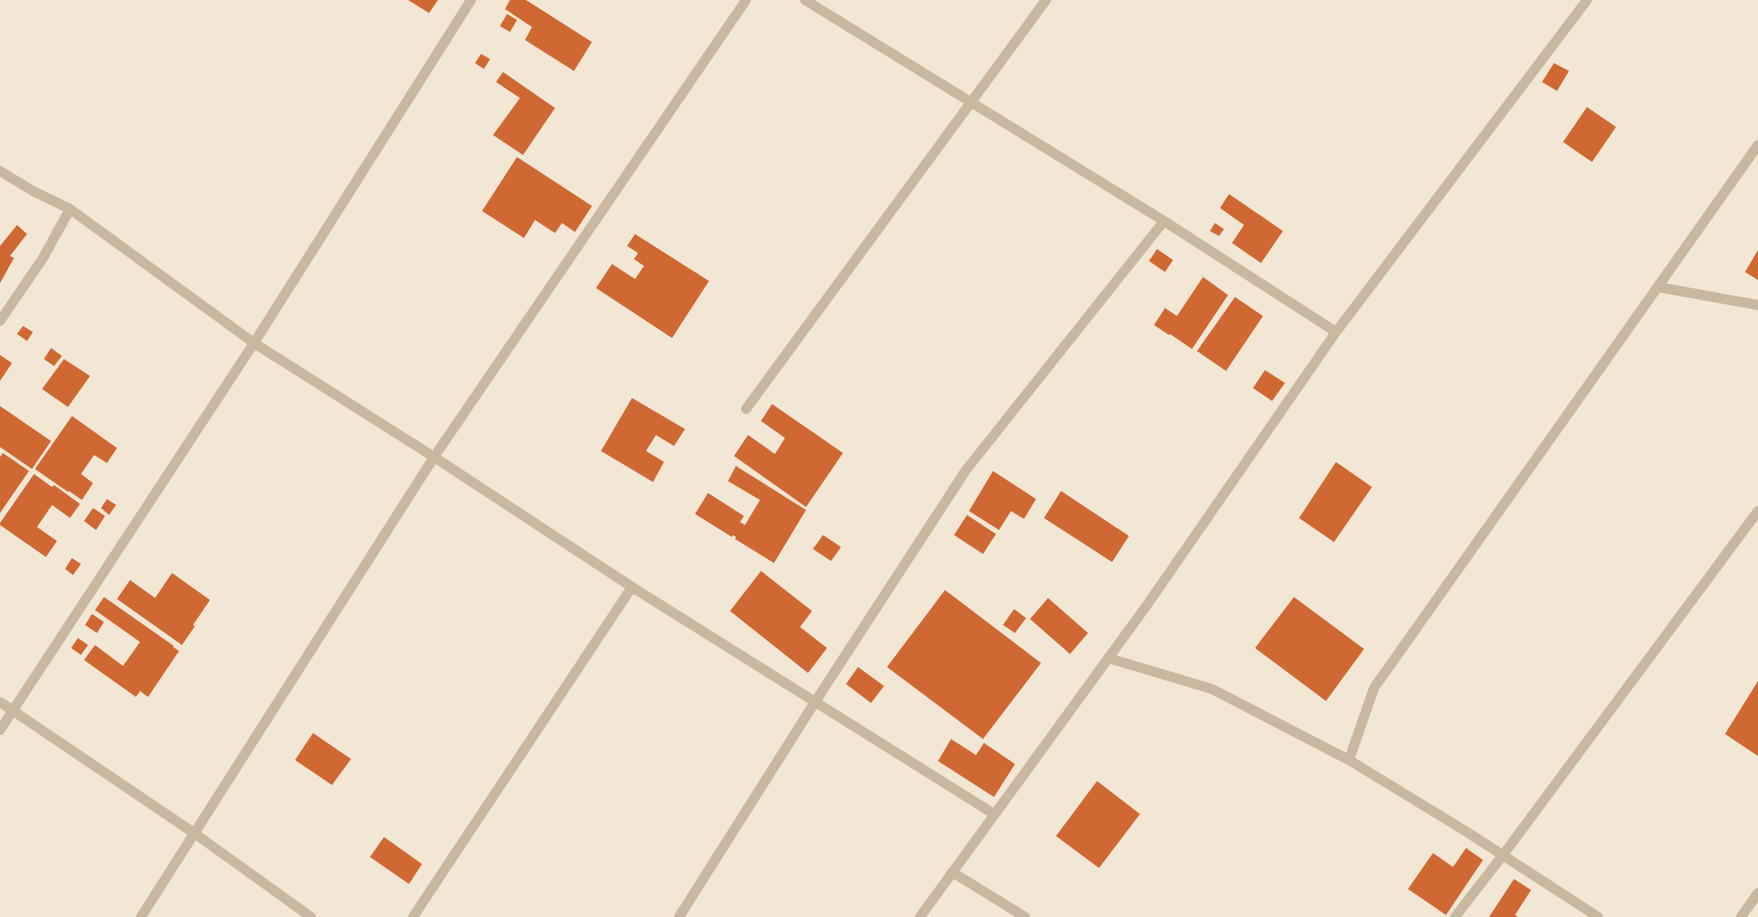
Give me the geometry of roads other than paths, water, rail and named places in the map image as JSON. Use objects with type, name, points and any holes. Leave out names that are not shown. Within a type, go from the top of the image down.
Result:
[{"type":"street","points":[[0,730],[254,343],[471,0]]},
{"type":"street","points":[[141,917],[434,457],[746,0]]},
{"type":"street","points":[[805,0],[1164,221],[1336,332]]},
{"type":"street","points":[[746,409],[1046,0]]},
{"type":"street","points":[[920,917],[1147,605],[1336,332],[1587,0]]},
{"type":"street","points":[[1349,760],[1374,688],[1758,145]]},
{"type":"street","points":[[0,171],[34,191],[70,209],[254,343],[434,457],[632,587],[994,814]]},
{"type":"street","points":[[0,321],[43,258],[70,209]]},
{"type":"street","points":[[679,917],[815,702],[966,470],[1164,221]]},
{"type":"street","points":[[1658,287],[1758,306]]},
{"type":"street","points":[[1455,917],[1503,855],[1758,510]]},
{"type":"street","points":[[413,917],[632,587]]},
{"type":"street","points":[[1108,658],[1212,690],[1349,760],[1503,855],[1598,917]]},
{"type":"street","points":[[0,702],[194,833],[311,917]]},
{"type":"street","points":[[952,872],[1025,917]]},
{"type":"street","points":[[1742,917],[1758,893]]}]
